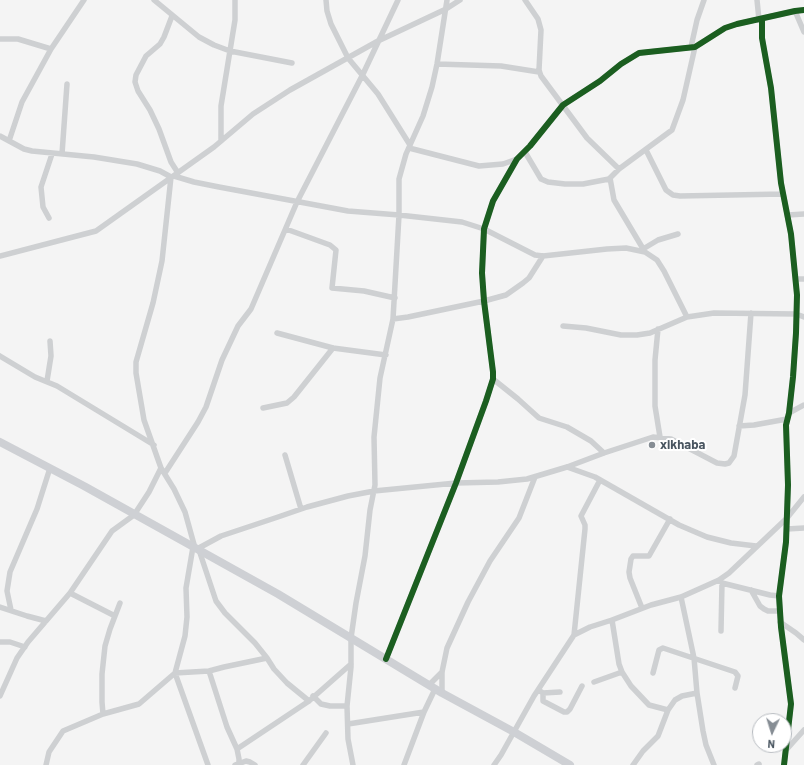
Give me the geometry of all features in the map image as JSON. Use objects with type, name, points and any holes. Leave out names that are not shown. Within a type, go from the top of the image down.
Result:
[{"type":"street","points":[[9,141],[22,102],[51,49],[84,0]]},
{"type":"street","points":[[154,0],[199,37],[230,51],[292,63]]},
{"type":"street","points":[[221,141],[221,106],[235,20],[235,0]]},
{"type":"street","points":[[326,0],[327,11],[331,24],[348,58],[363,74],[378,94],[410,146],[479,166],[503,164],[517,159]]},
{"type":"street","points":[[0,696],[17,658],[70,593],[112,531],[134,515],[163,470],[198,422],[206,407],[222,360],[238,326],[251,309],[297,202],[363,74],[398,0]]},
{"type":"street","points":[[353,765],[348,739],[347,706],[351,664],[351,638],[374,491],[374,437],[380,378],[393,318],[400,215],[399,179],[404,160],[423,116],[432,87],[447,0]]},
{"type":"street","points":[[0,256],[96,231],[221,141],[259,110],[290,90],[378,41],[446,9],[460,0]]},
{"type":"street","points":[[525,0],[538,19],[541,30],[539,72],[545,83],[587,138],[619,170]]},
{"type":"street","points":[[525,152],[541,179],[548,182],[583,184],[607,180],[670,132],[675,126],[683,100],[697,20],[704,0]]},
{"type":"street","points":[[757,0],[771,88],[778,156],[783,194],[788,215],[796,279],[794,362],[785,439],[788,485],[787,529],[784,570],[779,596],[780,622],[791,704],[790,713]]},
{"type":"street","points":[[386,659],[456,483],[493,379],[494,372],[484,301],[482,273],[484,229],[493,202],[517,159],[525,152],[563,105],[639,53],[693,47],[725,28],[737,24],[804,10]]},
{"type":"street","points":[[795,11],[804,32]]},
{"type":"street","points":[[172,16],[164,37],[160,44],[146,56],[136,75],[135,82],[159,129],[174,175],[162,261],[153,303],[136,367],[143,414],[163,470],[185,512],[196,548],[216,601],[225,613],[255,642],[274,669],[287,683],[308,701]]},
{"type":"street","points":[[0,39],[18,39],[51,49]]},
{"type":"street","points":[[437,64],[501,66],[539,72]]},
{"type":"street","points":[[62,154],[66,84]]},
{"type":"street","points":[[0,136],[24,149],[52,154],[106,159],[137,164],[194,182],[297,202],[354,212],[400,215],[462,222],[484,229],[526,252],[535,255],[543,256],[626,248],[644,250],[658,240],[678,234]]},
{"type":"street","points":[[646,150],[666,190],[673,195],[783,194]]},
{"type":"street","points":[[49,218],[43,207],[41,187],[52,154]]},
{"type":"street","points":[[610,178],[614,200],[644,250],[657,260],[664,271],[686,317]]},
{"type":"street","points":[[788,215],[804,214]]},
{"type":"street","points":[[286,229],[330,245],[336,250],[332,288],[364,291],[395,298]]},
{"type":"street","points":[[393,318],[408,317],[484,301],[506,294],[529,278],[543,256]]},
{"type":"street","points":[[796,279],[804,279]]},
{"type":"street","points":[[563,326],[637,336],[650,333],[686,317],[714,313],[796,314],[804,316]]},
{"type":"street","points":[[196,548],[221,536],[301,508],[348,496],[374,491],[456,483],[498,482],[535,477],[649,438],[671,439],[717,463],[725,464],[731,462],[734,456],[745,395],[751,314]]},
{"type":"street","points":[[658,329],[655,360],[655,406],[660,438]]},
{"type":"street","points":[[277,333],[333,348],[386,355]]},
{"type":"street","points":[[47,381],[51,356],[50,341]]},
{"type":"street","points":[[263,408],[287,403],[294,397],[333,348]]},
{"type":"street","points":[[0,356],[35,377],[47,381],[154,445]]},
{"type":"street","points":[[493,379],[539,418],[567,426],[590,441],[604,453]]},
{"type":"street","points":[[739,426],[754,425],[788,416],[804,405]]},
{"type":"street","points":[[0,442],[278,594],[435,689],[514,732],[570,765]]},
{"type":"street","points":[[285,456],[301,508]]},
{"type":"street","points":[[578,462],[581,471]]},
{"type":"street","points":[[566,467],[581,471],[600,480],[670,519],[707,537],[731,543],[756,546]]},
{"type":"street","points":[[11,610],[7,591],[10,572],[37,509],[50,468]]},
{"type":"street","points":[[404,765],[424,712],[442,672],[447,648],[459,621],[490,562],[519,518],[535,477]]},
{"type":"street","points":[[494,765],[523,714],[541,691],[574,635],[585,529],[581,516],[600,480]]},
{"type":"street","points":[[574,635],[590,627],[642,608],[681,597],[721,581],[787,518],[804,497]]},
{"type":"street","points":[[642,608],[630,578],[629,572],[631,559],[633,556],[650,556],[670,519]]},
{"type":"street","points":[[787,529],[804,528]]},
{"type":"street","points":[[46,765],[49,752],[63,732],[103,714],[139,704],[175,673],[185,636],[187,617],[186,588],[196,548]]},
{"type":"street","points":[[721,581],[751,590],[779,596]]},
{"type":"street","points":[[721,581],[721,631]]},
{"type":"street","points":[[751,590],[760,606],[768,611],[779,612]]},
{"type":"street","points":[[70,593],[115,616]]},
{"type":"street","points":[[681,597],[694,658],[697,693],[704,738],[714,765]]},
{"type":"street","points":[[103,714],[103,662],[105,646],[120,603]]},
{"type":"street","points":[[0,607],[46,621]]},
{"type":"street","points":[[612,620],[619,664],[622,672],[631,686],[649,705],[668,710]]},
{"type":"street","points":[[780,622],[804,640]]},
{"type":"street","points":[[0,642],[10,642],[25,647]]},
{"type":"street","points":[[653,673],[660,648],[694,658],[737,674],[735,688]]},
{"type":"street","points":[[175,673],[209,671],[267,658]]},
{"type":"street","points":[[237,749],[308,701],[351,664]]},
{"type":"street","points":[[209,671],[227,727],[239,755],[237,764],[250,762],[255,765]]},
{"type":"street","points":[[435,689],[442,672]]},
{"type":"street","points":[[594,682],[622,672]]},
{"type":"street","points":[[175,673],[208,765]]},
{"type":"street","points":[[541,691],[543,701],[564,712],[567,712],[582,686]]},
{"type":"street","points":[[541,691],[560,692]]},
{"type":"street","points":[[633,765],[643,751],[658,736],[668,710],[675,700],[682,696],[697,693]]},
{"type":"street","points":[[313,696],[321,704],[330,706],[347,706]]},
{"type":"street","points":[[348,724],[424,712]]},
{"type":"street","points":[[792,743],[804,730]]},
{"type":"street","points":[[303,765],[326,733]]},
{"type":"street","points":[[784,765],[786,753]]},
{"type":"cycle path","points":[[386,659],[456,483],[493,379],[482,273],[484,229],[493,201],[517,159],[530,146],[563,105],[639,53],[695,47],[725,28],[737,24],[804,10]]},
{"type":"cycle path","points":[[762,19],[762,38],[771,88],[781,183],[791,234],[797,295],[793,377],[789,413],[786,425],[788,485],[786,542],[779,596],[781,627],[791,704],[784,765]]},
{"type":"place","name":"xikhaba","points":[[652,445]]}]
